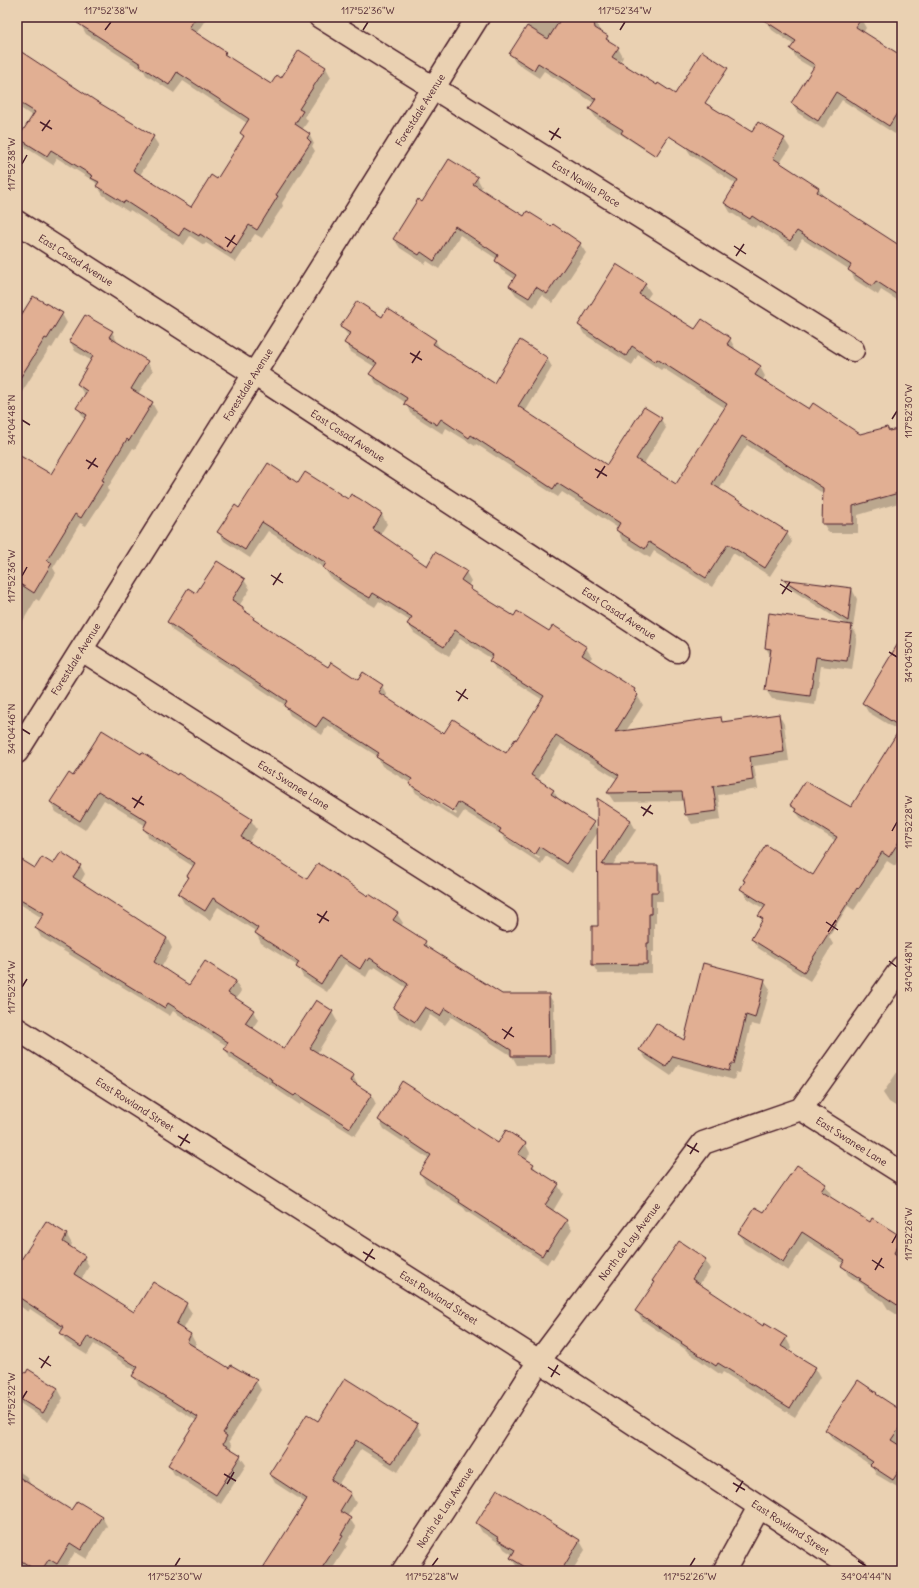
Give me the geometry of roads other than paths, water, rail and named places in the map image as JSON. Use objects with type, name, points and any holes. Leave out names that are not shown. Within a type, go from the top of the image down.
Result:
[{"type":"street","name":"East Navilla Place","points":[[320,17],[852,350]]},
{"type":"street","name":"Forestdale Avenue","points":[[17,752],[478,17]]},
{"type":"street","name":"East Casad Avenue","points":[[17,222],[254,374],[677,651]]},
{"type":"street","name":"East Swanee Lane","points":[[82,650],[506,920]]},
{"type":"street","points":[[801,1109],[902,967]]},
{"type":"street","name":"East Rowland Street","points":[[17,1029],[539,1361],[857,1571]]},
{"type":"street","name":"East Swanee Lane","points":[[801,1109],[902,1173]]},
{"type":"street","name":"North de Lay Avenue","points":[[403,1571],[486,1446],[539,1361],[703,1143],[801,1109]]},
{"type":"street","points":[[724,1571],[759,1507]]}]
